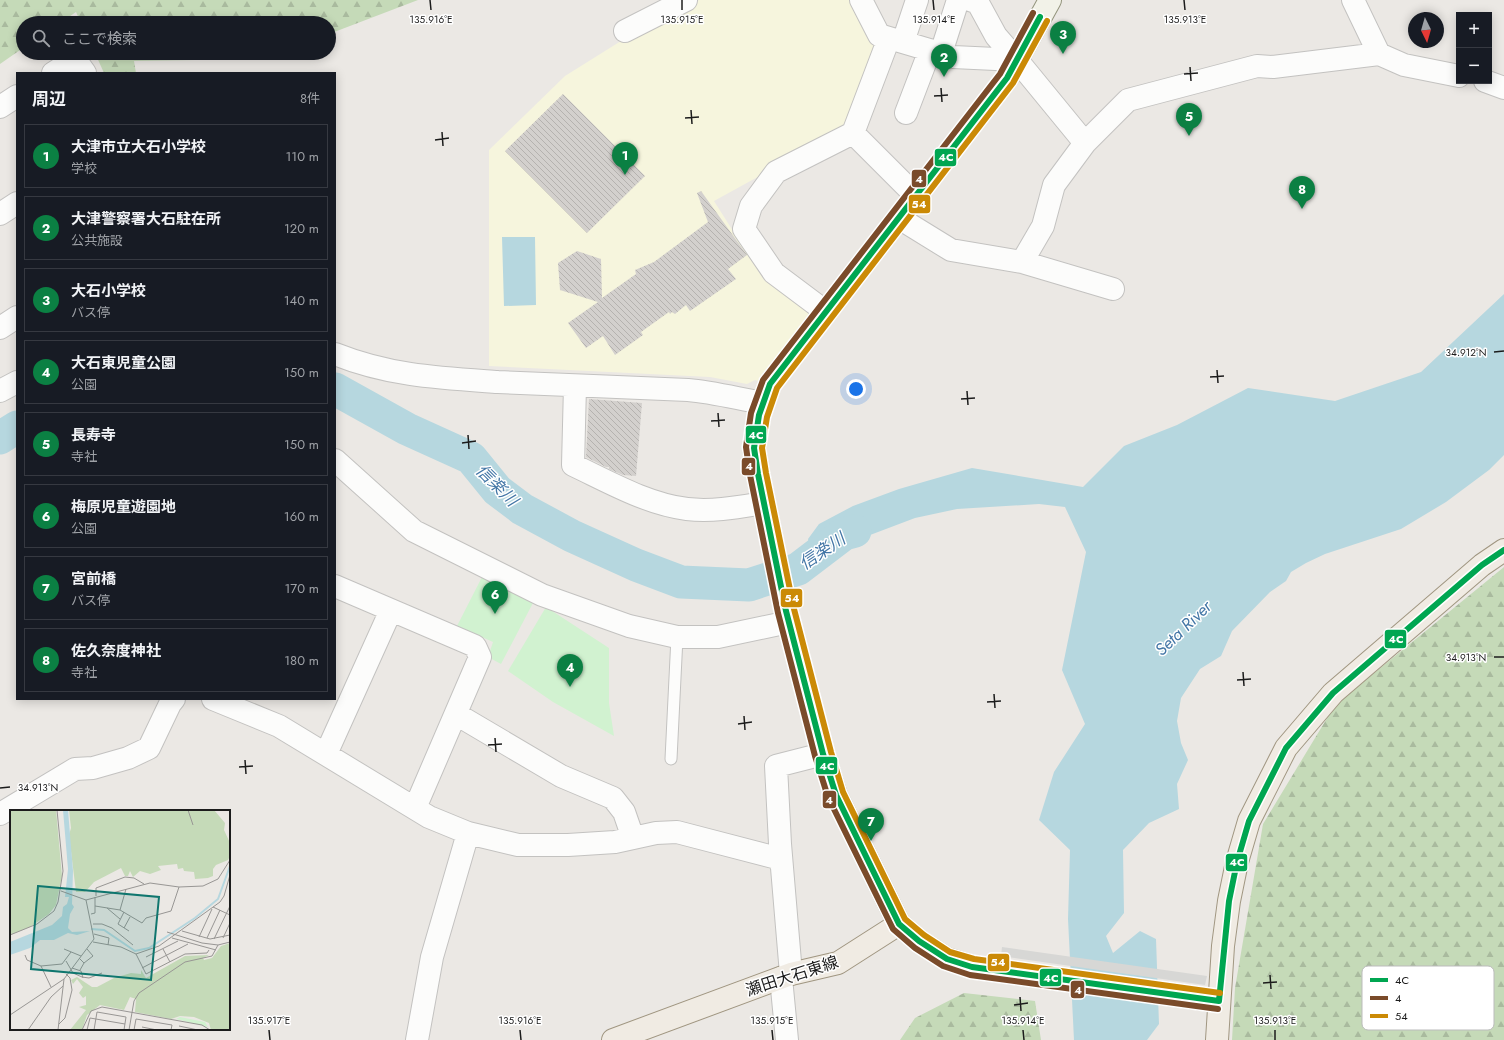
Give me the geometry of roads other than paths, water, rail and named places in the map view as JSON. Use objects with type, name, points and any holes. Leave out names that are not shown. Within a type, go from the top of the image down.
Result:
[{"type":"main road","points":[[1050,0],[1007,78],[770,384],[759,415],[754,448],[758,474],[788,616],[822,754],[836,795],[899,924],[919,941],[947,959],[972,966],[1211,1000]]},
{"type":"main road","points":[[1217,1040],[1211,1000],[1237,862],[1249,821],[1286,748],[1333,693],[1482,566],[1504,550]]},
{"type":"main road","name":"瀬田大石東線","points":[[613,1040],[786,976],[838,963],[899,924]]},
{"type":"street","points":[[625,31],[686,0]]},
{"type":"street","points":[[861,0],[879,35],[953,57],[1017,60]]},
{"type":"street","points":[[826,312],[774,273],[744,229],[751,206],[776,172],[853,133],[896,40],[917,0]]},
{"type":"street","points":[[906,113],[936,52],[958,0]]},
{"type":"street","points":[[970,0],[978,3],[996,36],[1085,143]]},
{"type":"street","points":[[1353,0],[1379,54]]},
{"type":"street","points":[[1022,262],[1043,226],[1054,185],[1085,143],[1128,100],[1257,66],[1273,67],[1379,54],[1404,65],[1456,75]]},
{"type":"street","points":[[55,72],[73,60]]},
{"type":"street","points":[[76,60],[84,72]]},
{"type":"street","points":[[1492,84],[1504,88]]},
{"type":"street","points":[[0,107],[16,97]]},
{"type":"street","points":[[853,133],[916,196]]},
{"type":"street","points":[[0,214],[16,204]]},
{"type":"street","points":[[899,218],[951,250],[1022,262],[1113,289]]},
{"type":"street","points":[[0,328],[16,318]]},
{"type":"street","points":[[336,354],[352,361],[387,371],[416,376],[575,386],[690,390],[763,403]]},
{"type":"street","points":[[0,391],[16,383]]},
{"type":"street","points":[[575,386],[573,465],[623,489],[661,504],[687,509],[732,508],[765,510]]},
{"type":"street","points":[[336,461],[414,531],[542,595],[629,626],[678,637],[718,637],[788,616]]},
{"type":"street","points":[[336,586],[475,646],[480,657],[415,808]]},
{"type":"street","points":[[326,754],[390,610]]},
{"type":"street","points":[[0,814],[75,769],[93,768],[128,758],[149,748],[173,700]]},
{"type":"street","points":[[215,700],[279,726],[430,817],[468,833],[518,845],[568,845],[616,842],[656,833],[677,832],[781,859]]},
{"type":"street","points":[[456,714],[561,776],[613,798],[624,812],[633,838]]},
{"type":"street","points":[[787,1040],[786,976],[776,766],[822,754]]},
{"type":"street","points":[[417,1040],[432,957],[468,833]]},
{"type":"lane","points":[[670,758],[678,637]]},
{"type":"water","points":[[502,237],[535,237],[536,305],[504,306]]},
{"type":"water","name":"Seta River","points":[[1504,294],[1504,455],[1489,470],[1446,502],[1401,529],[1325,554],[1291,572],[1286,581],[1270,592],[1232,631],[1221,656],[1200,669],[1181,698],[1177,721],[1181,743],[1188,760],[1177,784],[1179,809],[1149,823],[1123,850],[1124,913],[1106,936],[1113,953],[1140,931],[1156,939],[1159,1024],[1147,1040],[1074,1040],[1068,919],[1070,850],[1039,820],[1054,772],[1085,724],[1062,670],[1086,552],[1065,507],[1039,504],[957,509],[915,518],[812,557],[808,539],[819,524],[853,506],[899,489],[972,468],[1083,487],[1124,446],[1177,425],[1248,388],[1335,401],[1421,372]]},
{"type":"waterway","name":"信楽川","points":[[336,390],[407,429],[471,458],[497,490],[522,509],[572,536],[636,565],[681,582],[749,585],[798,569],[844,534],[855,531]]},
{"type":"waterway","name":"信楽川","points":[[0,438],[16,428]]},
{"type":"place","name":"大石小学校","points":[[1063,54]]},
{"type":"place","name":"大津警察署大石駐在所","points":[[944,77]]},
{"type":"place","name":"長寿寺","points":[[1189,136]]},
{"type":"place","name":"大津市立大石小学校","points":[[625,175]]},
{"type":"place","name":"佐久奈度神社","points":[[1302,209]]},
{"type":"place","name":"梅原児童遊園地","points":[[495,614]]},
{"type":"place","name":"大石東児童公園","points":[[570,687]]},
{"type":"place","name":"宮前橋","points":[[871,841]]}]
